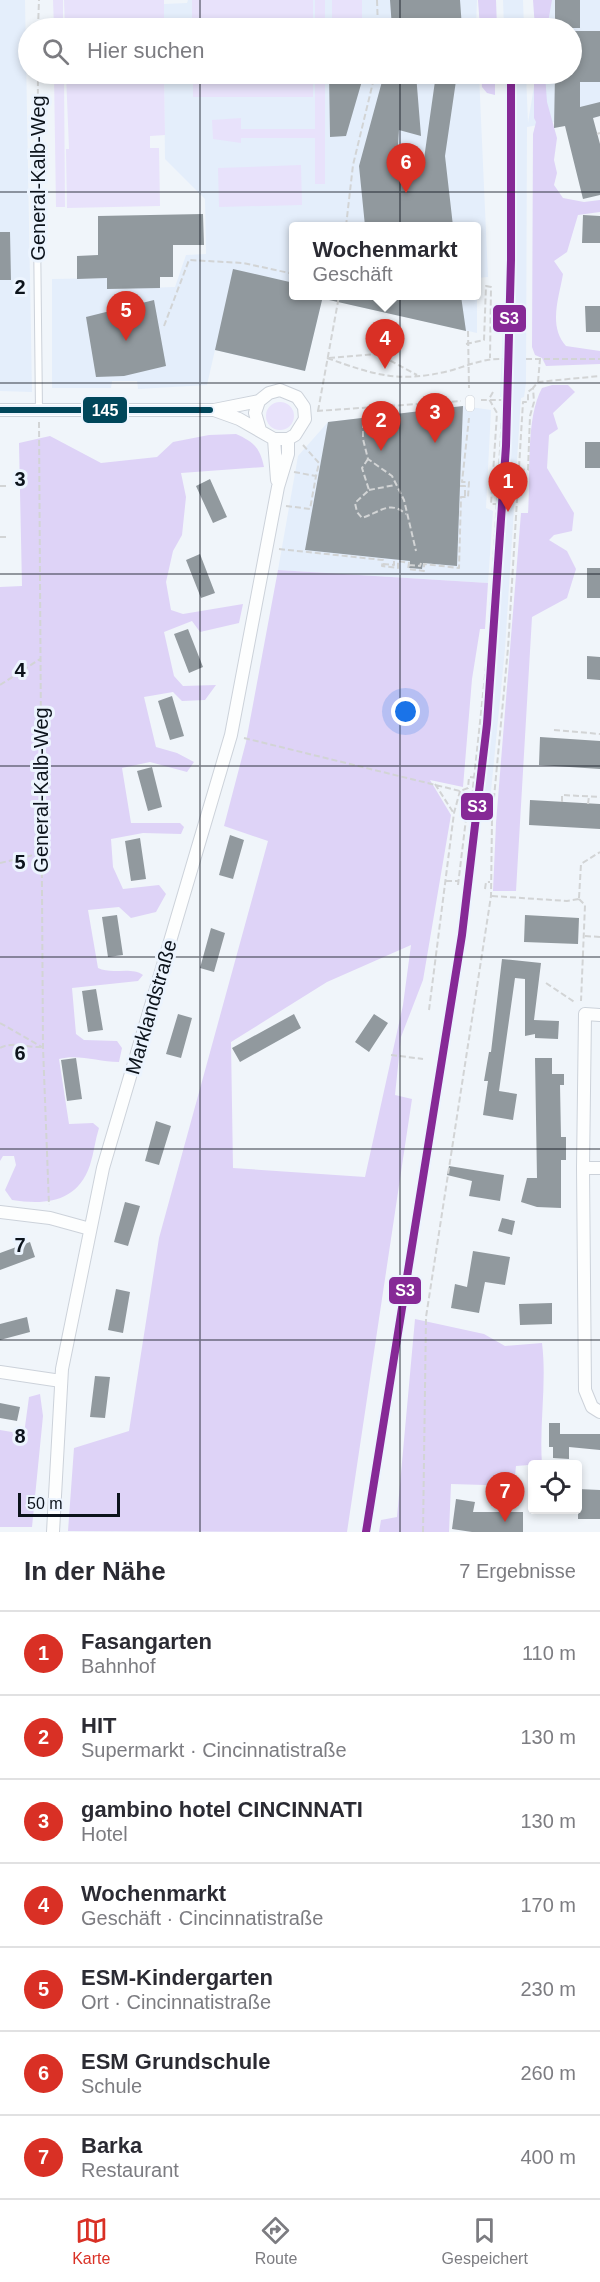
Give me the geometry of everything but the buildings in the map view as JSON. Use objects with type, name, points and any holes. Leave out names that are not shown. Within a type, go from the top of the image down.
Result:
[{"type":"street","points":[[0,410],[214,410],[260,400],[274,391],[286,391],[301,401],[305,413],[300,430],[288,439],[274,439],[260,430],[214,410]]},
{"type":"street","points":[[260,400],[255,413],[260,430]]},
{"type":"street","name":"Marklandstraße","points":[[274,439],[278,487]]},
{"type":"street","name":"Marklandstraße","points":[[53,1532],[61,1381],[103,1168],[231,735],[278,487],[288,454],[288,439]]},
{"type":"street","points":[[596,1410],[585,1390],[583,1168],[585,1014],[600,1015]]},
{"type":"street","points":[[583,1168],[600,1168]]},
{"type":"street","points":[[0,1212],[50,1218],[90,1229]]},
{"type":"street","points":[[0,1372],[61,1381]]},
{"type":"lane","name":"General-Kalb-Weg","points":[[37,231],[39,410]]},
{"type":"path","points":[[38,18],[39,0]]},
{"type":"path","points":[[377,0],[378,18]]},
{"type":"path","name":"General-Kalb-Weg","points":[[37,231],[38,84]]},
{"type":"path","points":[[346,222],[353,165],[373,84]]},
{"type":"path","points":[[164,326],[189,260],[243,263],[289,273]]},
{"type":"path","points":[[466,344],[484,340],[486,286],[491,287],[490,358]]},
{"type":"path","points":[[318,411],[338,300]]},
{"type":"path","points":[[409,565],[408,569],[424,571],[424,564],[459,568],[461,497],[468,497],[469,482],[462,482],[470,404],[466,344],[468,332]]},
{"type":"path","points":[[327,358],[378,354],[420,377]]},
{"type":"path","points":[[327,358],[381,376],[420,377],[490,358],[503,359]]},
{"type":"path","points":[[526,359],[600,359]]},
{"type":"path","points":[[423,1532],[426,1317],[491,896],[492,819],[508,648],[523,402],[528,402],[528,392],[538,382],[540,359]]},
{"type":"path","points":[[538,382],[599,376],[598,370]]},
{"type":"path","points":[[519,470],[528,470],[530,416],[534,402],[533,388]]},
{"type":"path","points":[[488,399],[493,393]]},
{"type":"path","points":[[446,881],[458,883],[476,778],[488,648],[500,504],[505,400],[488,399]]},
{"type":"path","points":[[488,399],[497,413],[491,504],[500,504]]},
{"type":"path","points":[[305,413],[470,404]]},
{"type":"path","name":"General-Kalb-Weg","points":[[39,410],[43,1047],[50,1218]]},
{"type":"path","points":[[363,422],[363,439],[368,459],[392,476],[408,515],[416,550]]},
{"type":"path","points":[[286,506],[310,509],[319,462],[301,443]]},
{"type":"path","points":[[368,459],[362,468],[369,490]]},
{"type":"path","points":[[291,472],[316,477]]},
{"type":"path","points":[[396,485],[369,490],[355,502],[357,512],[362,518],[386,506],[398,507],[408,515]]},
{"type":"path","points":[[0,486],[7,486]]},
{"type":"path","points":[[460,486],[465,486],[465,496]]},
{"type":"path","points":[[0,537],[7,537]]},
{"type":"path","points":[[279,549],[383,560],[382,566],[398,568],[398,561],[420,566],[421,563]]},
{"type":"path","points":[[384,564],[394,565],[394,560]]},
{"type":"path","points":[[0,685],[40,659]]},
{"type":"path","points":[[554,730],[600,734]]},
{"type":"path","points":[[231,735],[460,791],[468,788],[469,777],[476,778]]},
{"type":"path","points":[[435,784],[454,813]]},
{"type":"path","points":[[429,1010],[454,813],[460,791]]},
{"type":"path","points":[[562,802],[562,795],[600,797]]},
{"type":"path","points":[[588,804],[589,796]]},
{"type":"path","points":[[546,983],[583,1007],[585,905],[579,899],[581,864],[600,852]]},
{"type":"path","points":[[0,862],[42,853]]},
{"type":"path","points":[[485,889],[486,882],[490,882]]},
{"type":"path","points":[[491,896],[567,901],[579,899]]},
{"type":"path","points":[[585,936],[600,937]]},
{"type":"path","points":[[0,1023],[43,1047]]},
{"type":"path","points":[[0,1048],[13,1044],[22,1048],[43,1047]]},
{"type":"path","points":[[391,1056],[423,1059]]},
{"type":"shaded area","points":[[0,0],[25,0],[25,18],[18,18],[18,84],[26,84],[32,392],[0,391]]},
{"type":"shaded area","points":[[53,0],[63,0],[63,18],[54,18]]},
{"type":"shaded area","points":[[64,0],[164,0],[164,18],[65,18]]},
{"type":"shaded area","points":[[188,0],[477,0],[476,18],[164,18],[164,4],[187,3]]},
{"type":"shaded area","points":[[192,0],[313,0],[313,18],[192,18]]},
{"type":"shaded area","points":[[315,0],[325,0],[325,18],[315,18]]},
{"type":"shaded area","points":[[332,0],[362,0],[362,18],[332,18]]},
{"type":"shaded area","points":[[478,0],[496,0],[497,18],[479,18]]},
{"type":"shaded area","points":[[503,0],[523,0],[524,18],[504,18]]},
{"type":"shaded area","points":[[533,0],[552,0],[549,18],[534,18]]},
{"type":"shaded area","points":[[548,0],[600,0],[600,116],[554,128],[554,122],[527,127],[526,383],[524,397],[521,398],[505,649],[488,822],[473,820],[491,648],[506,400],[506,397],[500,397],[506,251],[505,84],[526,84],[528,123],[534,84],[582,84],[582,18],[545,18]]},
{"type":"shaded area","points":[[54,84],[64,84],[65,207],[56,207]]},
{"type":"shaded area","points":[[66,84],[164,84],[165,135],[150,136],[150,148],[159,148],[160,206],[67,208],[66,149],[69,149]]},
{"type":"shaded area","points":[[164,84],[479,84],[488,277],[481,278],[481,222],[289,222],[289,300],[322,300],[305,371],[215,350],[207,385],[138,389],[137,381],[112,381],[111,388],[52,388],[52,279],[107,278],[107,289],[175,287],[186,255],[206,254],[205,199],[165,159]]},
{"type":"shaded area","points":[[193,84],[313,84],[313,97],[193,97]]},
{"type":"shaded area","points":[[315,84],[325,84],[325,184],[315,184],[315,138],[241,138],[241,143],[213,139],[212,120],[241,118],[241,129],[315,129]]},
{"type":"shaded area","points":[[482,84],[495,84],[495,95],[487,93]]},
{"type":"shaded area","points":[[534,84],[546,84],[547,102],[557,138],[554,160],[557,173],[554,185],[563,198],[584,202],[600,200],[600,212],[578,215],[567,252],[554,261],[563,274],[557,302],[557,330],[566,346],[600,351],[600,364],[546,366],[542,358],[535,355],[532,347],[533,134],[536,122]]},
{"type":"shaded area","points":[[301,165],[302,205],[219,207],[218,168]]},
{"type":"shaded area","points":[[348,300],[477,300],[477,333],[347,304]]},
{"type":"shaded area","points":[[552,385],[568,385],[575,392],[553,413],[558,429],[549,435],[547,468],[574,513],[572,531],[554,535],[549,540],[567,551],[576,569],[567,598],[532,617],[516,891],[493,891],[496,823],[521,513],[528,513],[533,416],[542,388]]},
{"type":"shaded area","points":[[280,402],[290,406],[294,416],[290,426],[280,430],[270,426],[266,416],[270,406]]},
{"type":"shaded area","points":[[463,406],[491,410],[486,508],[493,511],[488,583],[278,570],[298,456],[328,422]]},
{"type":"shaded area","points":[[236,434],[255,446],[264,467],[181,473],[186,497],[182,535],[173,551],[166,582],[171,610],[183,614],[243,604],[239,623],[200,632],[192,621],[164,632],[174,676],[183,686],[216,685],[205,700],[182,701],[173,692],[144,697],[156,747],[177,753],[194,762],[187,772],[150,762],[122,768],[131,823],[180,823],[184,827],[181,834],[143,833],[111,839],[113,867],[123,889],[159,885],[166,894],[156,912],[131,918],[119,907],[88,910],[98,968],[109,971],[133,971],[143,975],[138,981],[72,988],[76,1034],[84,1040],[117,1041],[122,1048],[119,1062],[74,1057],[59,1059],[69,1124],[93,1123],[99,1128],[90,1165],[77,1187],[58,1199],[36,1202],[12,1200],[5,1190],[16,1165],[14,1156],[3,1156],[0,1161],[0,587],[22,586],[19,443],[50,436],[101,463],[157,457],[173,442],[209,435]]},
{"type":"shaded area","points":[[278,570],[488,583],[485,629],[480,629],[472,679],[463,787],[430,780],[451,815],[423,980],[401,1037],[395,1095],[412,1099],[347,1532],[68,1531],[74,1448],[129,1431],[159,1238],[268,841],[224,826],[246,742]],"holes":[[[411,945],[403,1005],[365,1177],[233,1168],[231,1042],[327,982]]]},
{"type":"shaded area","points":[[415,1319],[484,1334],[505,1346],[542,1343],[544,1373],[542,1460],[528,1460],[528,1465],[516,1466],[514,1486],[451,1484],[449,1532],[379,1532],[381,1520],[397,1517]]},
{"type":"shaded area","points":[[40,1394],[43,1416],[32,1527],[0,1527],[0,1430],[24,1434],[29,1397]]},
{"type":"transit line","name":"S3","points":[[366,1532],[462,935],[487,724],[506,446],[511,260],[511,84]]},
{"type":"transit line","name":"145","points":[[0,410],[210,410]]},
{"type":"place","name":"ESM Grundschule","points":[[406,193]]},
{"type":"place","name":"ESM-Kindergarten","points":[[126,341]]},
{"type":"place","name":"Wochenmarkt","points":[[385,369]]},
{"type":"place","name":"gambino hotel CINCINNATI","points":[[435,443]]},
{"type":"place","name":"HIT","points":[[381,451]]},
{"type":"place","name":"Fasangarten","points":[[508,512]]},
{"type":"place","name":"Barka","points":[[505,1522]]}]
